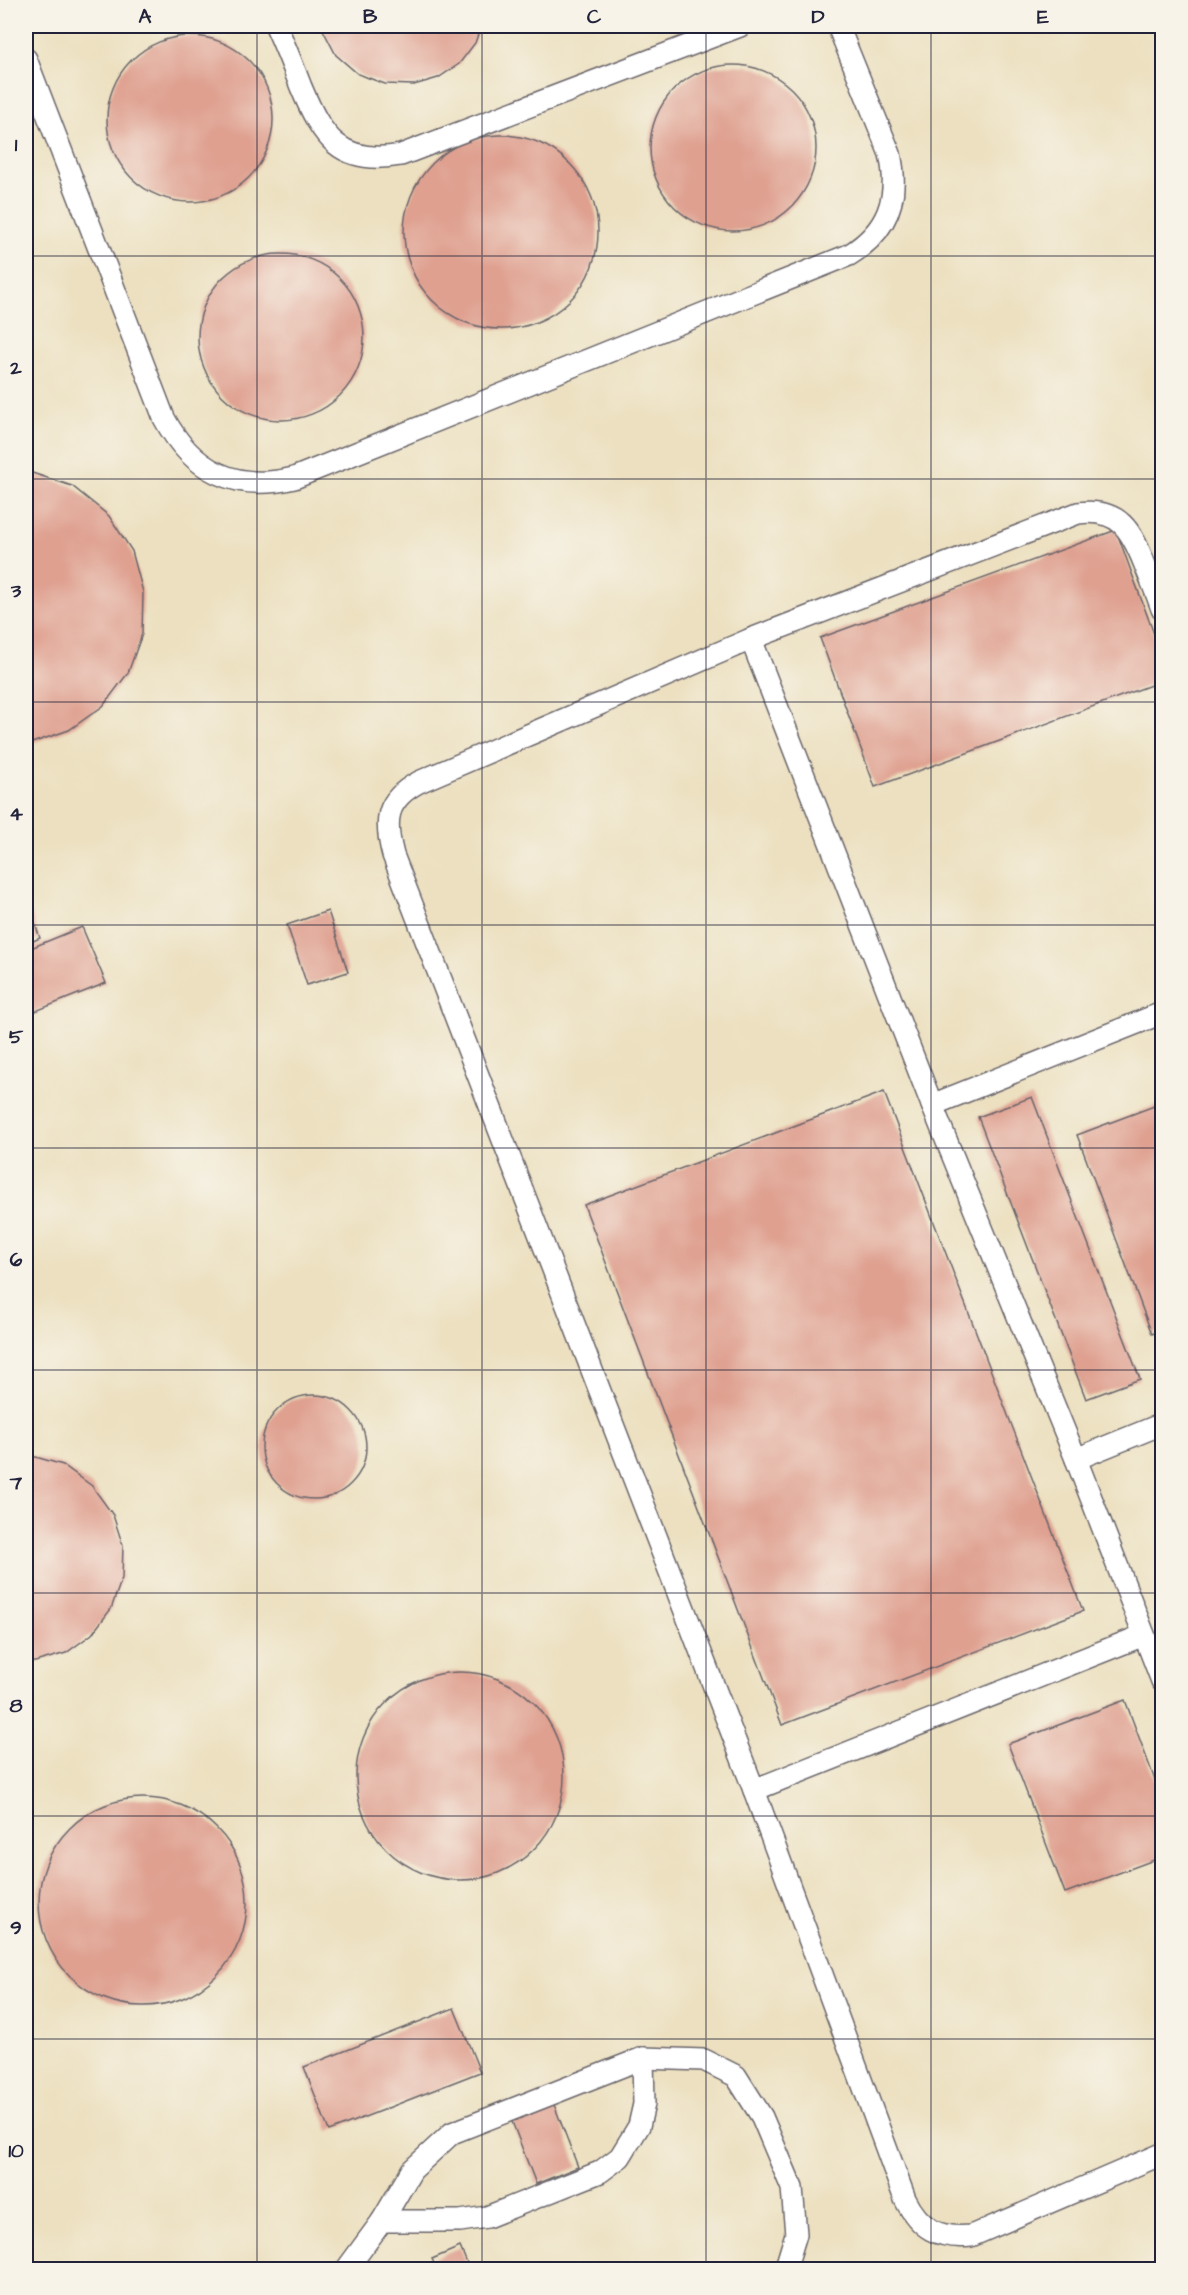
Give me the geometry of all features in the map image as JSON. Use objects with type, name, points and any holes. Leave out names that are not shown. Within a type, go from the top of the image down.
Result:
[{"type":"lane","points":[[276,26],[312,114],[321,129],[333,142],[348,152],[365,157],[384,158],[401,155],[740,26]]},
{"type":"lane","points":[[26,59],[164,418],[173,435],[185,451],[200,464],[217,474],[255,483],[275,483],[305,474],[816,269],[863,247],[884,223],[894,190],[894,172],[890,154],[838,26]]},
{"type":"lane","points":[[1162,609],[1131,533],[1113,517],[1090,511],[1078,513],[751,639],[419,782],[406,789],[396,799],[389,812],[387,826],[398,867],[754,1790],[905,2199],[913,2214],[924,2226],[939,2234],[954,2238],[971,2236],[1162,2154]]},
{"type":"lane","points":[[751,639],[1162,1681]]},
{"type":"lane","points":[[933,1105],[1162,1013]]},
{"type":"lane","points":[[1076,1459],[1162,1424]]},
{"type":"lane","points":[[754,1790],[1144,1635]]},
{"type":"lane","points":[[382,2221],[460,2221],[488,2217],[600,2172],[620,2157],[639,2126],[644,2104],[643,2058]]},
{"type":"lane","points":[[346,2270],[382,2221],[412,2170],[452,2133],[643,2058],[704,2060],[736,2076],[762,2117],[792,2188],[796,2234],[785,2270]]},
{"type":"building","points":[[321,26],[481,26],[475,43],[459,64],[438,78],[414,85],[385,84],[358,74],[336,55]]},
{"type":"building","points":[[190,36],[206,37],[222,42],[249,60],[267,87],[272,103],[272,135],[267,151],[249,178],[222,196],[206,201],[190,202],[174,201],[158,196],[131,178],[113,151],[108,135],[107,119],[108,103],[113,87],[131,60],[158,42],[174,37]]},
{"type":"building","points":[[733,65],[749,66],[765,71],[792,89],[810,116],[815,132],[815,164],[810,180],[792,207],[765,225],[749,230],[733,231],[717,230],[701,225],[674,207],[656,180],[651,164],[650,148],[651,132],[656,116],[674,89],[701,71],[717,66]]},
{"type":"building","points":[[501,135],[520,137],[547,147],[562,157],[576,171],[590,195],[596,213],[598,232],[596,251],[586,278],[576,293],[562,307],[538,321],[520,327],[501,329],[482,327],[455,317],[440,307],[426,293],[412,269],[406,251],[404,232],[406,213],[416,186],[426,171],[440,157],[464,143],[482,137]]},
{"type":"building","points":[[281,254],[313,261],[340,278],[357,305],[364,337],[357,369],[340,396],[313,413],[281,420],[249,413],[222,396],[205,369],[198,337],[205,305],[222,278],[249,261]]},
{"type":"building","points":[[26,471],[72,486],[109,516],[132,551],[143,592],[142,634],[128,673],[103,706],[69,730],[29,744],[26,744]]},
{"type":"building","points":[[1116,530],[1162,656],[1162,681],[875,787],[820,638]]},
{"type":"building","points":[[328,911],[348,972],[307,985],[287,925]]},
{"type":"building","points":[[31,913],[40,938],[26,944],[26,915]]},
{"type":"building","points":[[82,927],[106,983],[26,1015],[26,950]]},
{"type":"building","points":[[884,1092],[1083,1611],[782,1725],[584,1205]]},
{"type":"building","points":[[1032,1097],[1140,1379],[1086,1399],[978,1117]]},
{"type":"building","points":[[1162,1103],[1162,1330],[1152,1334],[1077,1135]]},
{"type":"building","points":[[314,1395],[334,1399],[351,1410],[362,1427],[366,1447],[362,1467],[351,1484],[334,1495],[314,1499],[294,1495],[277,1484],[266,1467],[262,1447],[266,1427],[277,1410],[294,1399]]},
{"type":"building","points":[[26,1456],[63,1465],[92,1486],[113,1515],[123,1546],[122,1578],[111,1609],[92,1634],[66,1653],[35,1662],[26,1662]]},
{"type":"building","points":[[460,1672],[480,1674],[500,1680],[526,1696],[540,1710],[556,1736],[562,1756],[564,1776],[562,1796],[556,1816],[540,1842],[526,1856],[500,1872],[480,1878],[460,1880],[440,1878],[420,1872],[394,1856],[380,1842],[364,1816],[358,1796],[356,1776],[358,1756],[364,1736],[380,1710],[394,1696],[420,1680],[440,1674]]},
{"type":"building","points":[[1125,1700],[1162,1799],[1162,1857],[1065,1893],[1008,1744]]},
{"type":"building","points":[[143,1798],[163,1800],[183,1806],[209,1822],[223,1836],[239,1862],[245,1882],[247,1902],[245,1922],[239,1942],[223,1968],[209,1982],[183,1998],[163,2004],[143,2006],[123,2004],[103,1998],[77,1982],[63,1968],[47,1942],[41,1922],[39,1902],[41,1882],[47,1862],[63,1836],[77,1822],[103,1806],[123,1800]]},
{"type":"building","points":[[454,2008],[480,2072],[329,2131],[304,2067]]},
{"type":"building","points":[[553,2102],[578,2167],[536,2184],[511,2119]]},
{"type":"building","points":[[460,2247],[470,2270],[437,2270],[432,2259]]}]
